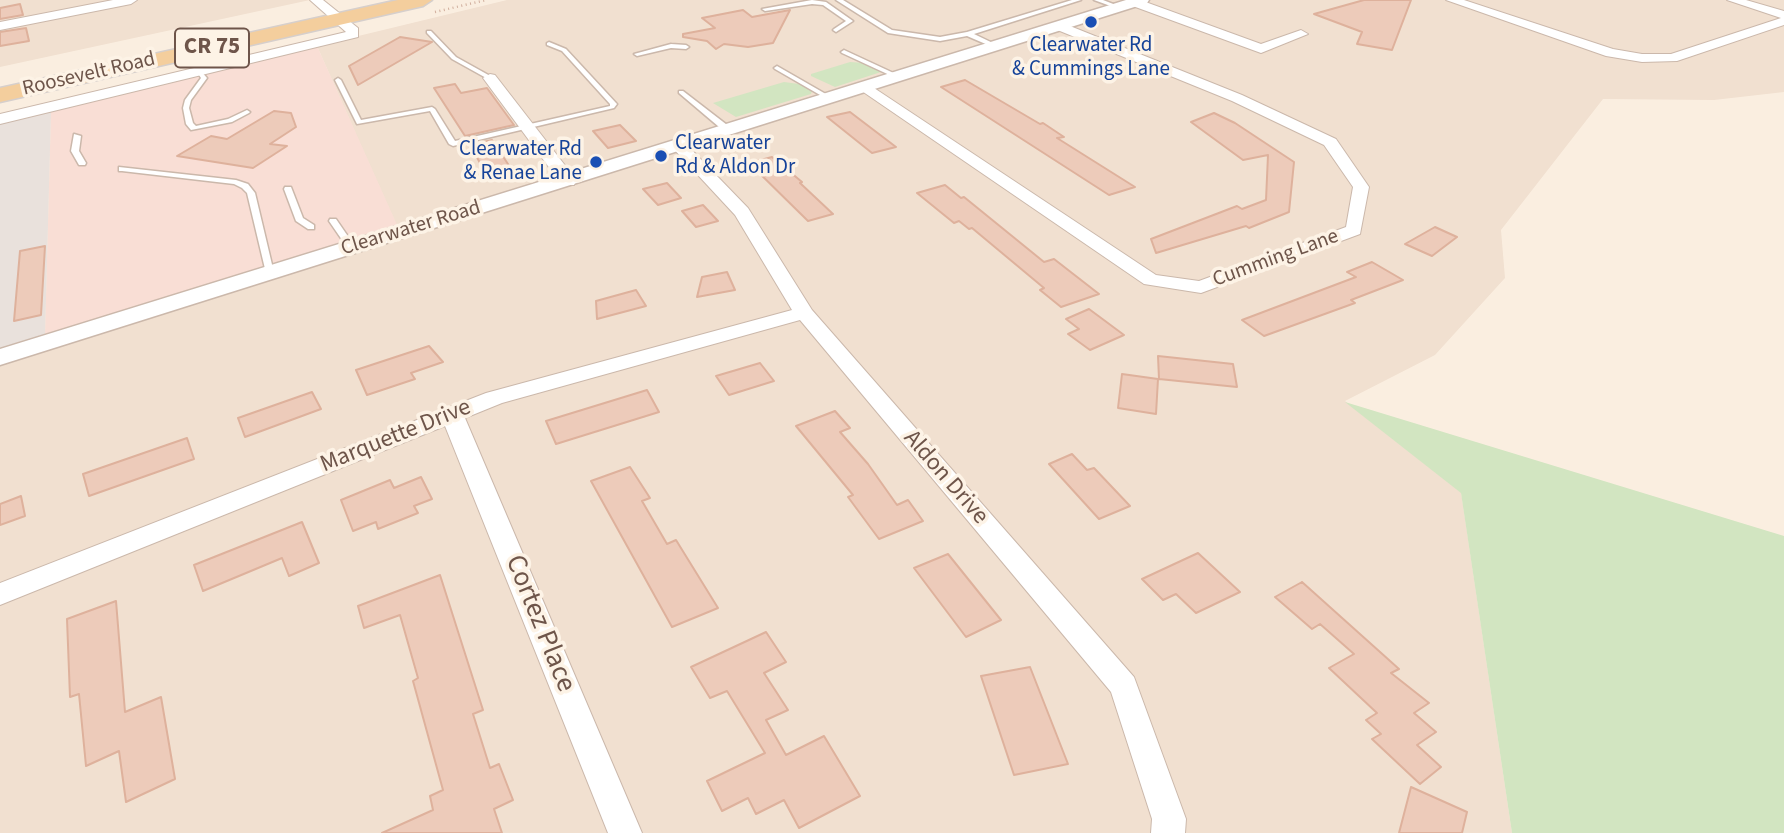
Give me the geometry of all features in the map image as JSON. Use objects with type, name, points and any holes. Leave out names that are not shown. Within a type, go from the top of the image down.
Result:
[{"type":"main road","name":"Roosevelt Road","points":[[0,84],[381,0]]},
{"type":"main road","name":"Roosevelt Road","points":[[0,95],[327,10],[423,0]]},
{"type":"street","points":[[0,26],[131,0]]},
{"type":"street","points":[[1456,0],[1611,53],[1642,58],[1672,58],[1784,21]]},
{"type":"street","points":[[1733,0],[1784,15]]},
{"type":"street","points":[[1131,3],[1261,49],[1301,34]]},
{"type":"street","name":"Clearwater Road","points":[[0,357],[1131,3]]},
{"type":"street","points":[[0,119],[353,34],[353,31],[327,10]]},
{"type":"street","name":"Cumming Lane","points":[[863,87],[1151,280],[1201,287],[1354,230],[1361,187],[1330,142],[1237,98],[1060,26]]},
{"type":"street","points":[[490,78],[568,181]]},
{"type":"street","name":"Aldon Drive","points":[[678,145],[742,212],[804,313],[1124,686],[1169,819],[1168,833]]},
{"type":"street","name":"Marquette Drive","points":[[0,594],[495,398],[804,313]]},
{"type":"street","name":"Cortez Place","points":[[452,414],[625,833]]},
{"type":"lane","points":[[839,0],[890,32],[923,39],[968,34],[1078,0]]},
{"type":"lane","points":[[1097,0],[1131,3]]},
{"type":"lane","points":[[765,9],[813,2],[824,3],[850,22],[836,30]]},
{"type":"lane","points":[[429,32],[454,58],[490,78]]},
{"type":"lane","points":[[968,34],[995,46]]},
{"type":"lane","points":[[338,80],[359,124],[432,108],[453,144],[607,110],[614,104],[564,50],[549,44]]},
{"type":"lane","points":[[637,54],[671,46],[686,47]]},
{"type":"lane","points":[[844,52],[898,77]]},
{"type":"lane","points":[[777,68],[829,98]]},
{"type":"lane","points":[[200,72],[204,79],[188,100],[186,108],[190,124],[194,128],[230,121],[247,112]]},
{"type":"lane","points":[[681,92],[728,130]]},
{"type":"lane","points":[[77,136],[75,151],[82,163]]},
{"type":"lane","points":[[122,169],[236,182],[245,186],[251,193],[270,273]]},
{"type":"lane","points":[[288,189],[299,219],[311,227]]},
{"type":"lane","points":[[333,220],[352,248]]},
{"type":"shaded area","points":[[0,0],[310,0],[0,67]]},
{"type":"shaded area","points":[[507,0],[1784,0],[1784,92],[1714,100],[1603,99],[1501,230],[1505,278],[1435,355],[1345,401],[1461,492],[1512,833],[0,833],[0,360],[36,348],[45,334],[397,227],[317,46]]},
{"type":"shaded area","points":[[317,46],[398,227],[45,334],[51,111]]},
{"type":"shaded area","points":[[42,107],[51,111],[45,334],[0,348],[0,116]]},
{"type":"green space","points":[[850,62],[865,63],[881,72],[835,87],[811,76],[811,74]]},
{"type":"green space","points":[[784,82],[799,84],[812,91],[811,94],[736,117],[713,103]]},
{"type":"green space","points":[[1345,402],[1784,536],[1784,833],[1512,833],[1461,493]]},
{"type":"building","points":[[1364,0],[1411,0],[1392,50],[1357,44],[1362,32],[1314,14]]},
{"type":"building","points":[[20,4],[23,15],[0,19],[0,8]]},
{"type":"building","points":[[743,10],[752,17],[790,10],[773,43],[748,47],[724,44],[716,49],[707,41],[683,37],[683,34],[715,28],[702,18]]},
{"type":"building","points":[[26,28],[29,41],[0,46],[0,32]]},
{"type":"building","points":[[400,37],[432,42],[358,85],[349,66]]},
{"type":"building","points":[[965,80],[1040,124],[1043,123],[1064,137],[1057,138],[1135,187],[1109,195],[941,87]]},
{"type":"building","points":[[455,84],[461,93],[487,88],[514,125],[465,136],[434,88]]},
{"type":"building","points":[[274,111],[291,113],[296,127],[270,144],[287,146],[253,168],[177,156],[211,136],[227,139]]},
{"type":"building","points":[[850,112],[896,147],[872,153],[827,117]]},
{"type":"building","points":[[1214,113],[1235,123],[1294,162],[1289,212],[1249,228],[1246,226],[1156,253],[1151,239],[1237,206],[1242,209],[1266,200],[1268,155],[1243,160],[1191,122]]},
{"type":"building","points":[[620,125],[636,141],[608,148],[593,131]]},
{"type":"building","points":[[492,140],[514,173],[489,179],[470,145]]},
{"type":"building","points":[[772,157],[802,182],[800,183],[833,214],[808,221],[749,163]]},
{"type":"building","points":[[667,183],[681,198],[658,205],[643,189]]},
{"type":"building","points":[[945,185],[961,198],[964,197],[1044,262],[1054,259],[1099,294],[1061,307],[1040,290],[1044,288],[972,228],[969,229],[959,221],[954,223],[917,193]]},
{"type":"building","points":[[703,205],[718,221],[696,227],[682,211]]},
{"type":"building","points":[[1435,227],[1457,237],[1432,256],[1405,244]]},
{"type":"building","points":[[45,246],[41,315],[14,321],[20,251]]},
{"type":"building","points":[[1372,262],[1403,280],[1351,300],[1355,303],[1264,336],[1242,320],[1356,277],[1347,272]]},
{"type":"building","points":[[727,272],[735,290],[697,297],[702,277]]},
{"type":"building","points":[[636,290],[646,306],[597,319],[596,301]]},
{"type":"building","points":[[1089,309],[1124,335],[1090,350],[1068,334],[1079,329],[1066,319]]},
{"type":"building","points":[[429,346],[443,362],[411,373],[415,379],[367,395],[356,370]]},
{"type":"building","points":[[1158,356],[1233,364],[1237,387],[1159,379]]},
{"type":"building","points":[[760,363],[774,381],[729,395],[716,376]]},
{"type":"building","points":[[1122,374],[1158,379],[1156,414],[1118,408]]},
{"type":"building","points":[[647,390],[659,412],[556,444],[546,421]]},
{"type":"building","points":[[312,392],[321,409],[245,437],[238,418]]},
{"type":"building","points":[[835,411],[850,428],[840,432],[868,464],[897,505],[908,500],[923,521],[879,539],[848,497],[853,495],[796,426]]},
{"type":"building","points":[[187,438],[194,459],[89,496],[83,474]]},
{"type":"building","points":[[1072,454],[1087,470],[1094,468],[1130,506],[1099,519],[1049,464]]},
{"type":"building","points":[[630,467],[650,498],[642,501],[667,544],[676,540],[718,608],[672,627],[591,481]]},
{"type":"building","points":[[421,477],[432,499],[414,506],[418,513],[378,529],[376,522],[353,531],[341,500],[390,480],[394,488]]},
{"type":"building","points":[[21,496],[25,516],[0,525],[0,504]]},
{"type":"building","points":[[302,522],[319,563],[289,576],[282,558],[203,591],[194,565]]},
{"type":"building","points":[[1198,553],[1240,592],[1196,613],[1176,594],[1163,600],[1142,579]]},
{"type":"building","points":[[948,554],[1001,620],[966,637],[914,568]]},
{"type":"building","points":[[440,575],[483,710],[473,714],[490,768],[499,764],[513,800],[494,809],[502,833],[382,833],[433,810],[430,796],[443,790],[413,681],[418,678],[400,615],[364,628],[358,606]]},
{"type":"building","points":[[1302,582],[1399,669],[1391,673],[1429,703],[1414,713],[1436,732],[1417,745],[1441,767],[1420,784],[1372,739],[1381,734],[1366,720],[1377,713],[1329,668],[1354,654],[1320,624],[1312,629],[1275,597]]},
{"type":"building","points":[[116,601],[125,712],[161,697],[175,779],[126,802],[119,751],[86,766],[79,694],[70,697],[67,619]]},
{"type":"building","points":[[766,632],[786,662],[764,673],[788,710],[766,720],[786,755],[824,736],[860,796],[799,828],[784,800],[756,814],[748,798],[722,811],[707,781],[765,753],[727,691],[710,698],[691,667]]},
{"type":"building","points":[[1030,667],[1068,764],[1014,775],[981,676]]},
{"type":"building","points":[[1411,787],[1467,812],[1462,833],[1399,833]]},
{"type":"place","name":"Clearwater Rd & Cummings Lane","points":[[1091,22]]},
{"type":"place","name":"Clearwater Rd & Aldon Dr","points":[[661,156]]},
{"type":"place","name":"Clearwater Rd & Renae Lane","points":[[596,162]]}]
